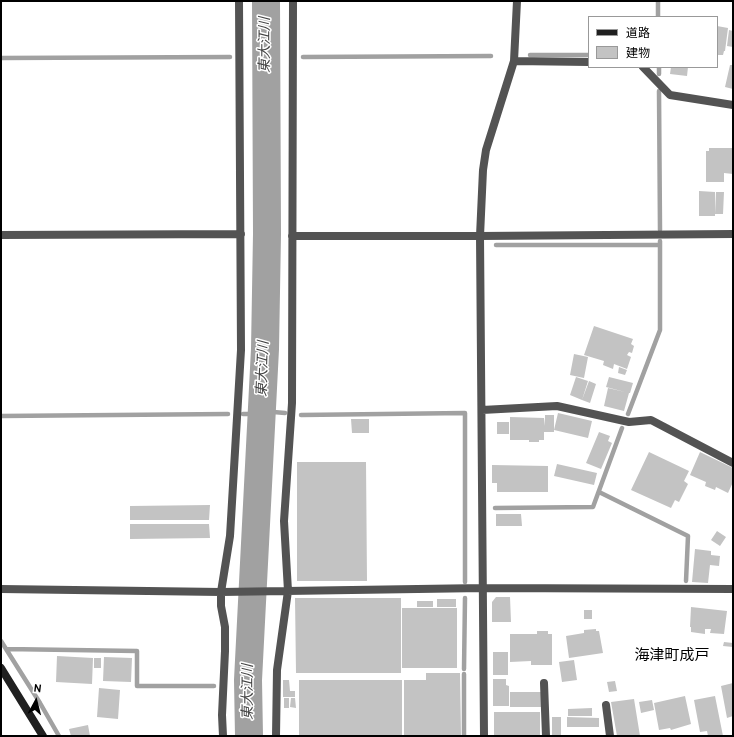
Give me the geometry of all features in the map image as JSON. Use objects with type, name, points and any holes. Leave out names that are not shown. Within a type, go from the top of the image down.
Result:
[{"type":"main road","points":[[1,668],[43,736]]},
{"type":"street","points":[[223,736],[222,715],[225,627],[221,606],[221,592],[230,536],[241,350],[239,1]]},
{"type":"street","points":[[276,736],[277,670],[288,591],[284,521],[292,403],[293,1]]},
{"type":"street","points":[[484,736],[480,236],[483,170],[486,150],[514,61],[517,1]]},
{"type":"street","points":[[514,61],[588,62]]},
{"type":"street","points":[[645,68],[670,95],[733,105]]},
{"type":"street","points":[[1,235],[241,234]]},
{"type":"street","points":[[292,236],[733,234]]},
{"type":"street","points":[[482,410],[557,406],[629,422],[651,420],[733,463]]},
{"type":"street","points":[[1,589],[221,592],[483,588],[733,589]]},
{"type":"street","points":[[544,683],[546,736]]},
{"type":"street","points":[[606,705],[610,736]]},
{"type":"building","points":[[718,26],[728,28],[725,51],[723,55],[718,55]]},
{"type":"building","points":[[729,30],[733,31],[733,47],[727,46]]},
{"type":"building","points":[[730,65],[733,65],[733,89],[725,87]]},
{"type":"building","points":[[671,68],[688,68],[687,76],[670,74]]},
{"type":"building","points":[[709,148],[733,148],[733,174],[724,173],[724,182],[706,182],[706,151],[709,151]]},
{"type":"building","points":[[699,191],[715,192],[715,216],[699,216]]},
{"type":"building","points":[[716,192],[724,192],[723,214],[715,214]]},
{"type":"building","points":[[594,326],[633,339],[631,344],[634,346],[632,353],[629,352],[627,355],[631,357],[627,369],[614,364],[613,369],[603,365],[604,361],[584,355]]},
{"type":"building","points":[[574,354],[588,357],[584,378],[570,375]]},
{"type":"building","points":[[619,367],[627,370],[625,375],[618,373]]},
{"type":"building","points":[[576,377],[588,381],[582,400],[570,395]]},
{"type":"building","points":[[609,377],[633,383],[624,411],[604,406],[608,388],[625,392],[606,387]]},
{"type":"building","points":[[589,381],[596,384],[590,403],[582,400]]},
{"type":"building","points":[[558,413],[592,421],[588,438],[554,430]]},
{"type":"building","points":[[545,415],[554,415],[554,432],[544,432],[544,440],[539,440],[539,442],[529,442],[529,440],[510,440],[510,417],[544,418],[545,426]]},
{"type":"building","points":[[351,419],[369,419],[369,433],[352,433]]},
{"type":"building","points":[[497,422],[509,422],[509,434],[497,434]]},
{"type":"building","points":[[599,432],[610,436],[608,441],[612,443],[601,469],[586,463]]},
{"type":"building","points":[[649,452],[689,471],[684,481],[688,484],[679,502],[675,500],[671,508],[631,490]]},
{"type":"building","points":[[700,452],[733,468],[733,482],[728,493],[716,487],[715,490],[705,486],[706,482],[690,475]]},
{"type":"building","points":[[297,462],[366,462],[367,581],[297,581]]},
{"type":"building","points":[[557,464],[597,473],[594,485],[554,476]]},
{"type":"building","points":[[492,465],[548,466],[548,492],[497,492],[497,483],[492,483]]},
{"type":"building","points":[[210,505],[209,520],[130,520],[130,506]]},
{"type":"building","points":[[496,514],[521,514],[522,526],[496,526]]},
{"type":"building","points":[[130,524],[209,524],[210,538],[130,539]]},
{"type":"building","points":[[717,531],[726,537],[720,546],[711,540]]},
{"type":"building","points":[[695,549],[711,551],[711,555],[720,556],[719,566],[710,565],[708,583],[692,582]]},
{"type":"building","points":[[496,597],[510,597],[511,622],[492,622],[492,602]]},
{"type":"building","points":[[295,598],[401,598],[401,673],[296,673]]},
{"type":"building","points":[[437,599],[456,599],[456,607],[437,607]]},
{"type":"building","points":[[417,601],[433,601],[433,607],[417,607]]},
{"type":"building","points":[[691,607],[727,611],[724,634],[710,633],[711,629],[705,629],[705,634],[691,632]]},
{"type":"building","points":[[402,608],[457,608],[457,668],[402,668]]},
{"type":"building","points":[[584,610],[592,610],[592,619],[584,619]]},
{"type":"building","points":[[596,629],[596,631],[599,631],[603,653],[569,658],[566,636],[584,633],[584,630]]},
{"type":"building","points":[[537,631],[548,631],[548,634],[552,634],[552,665],[531,665],[531,661],[510,662],[510,634],[537,634]]},
{"type":"building","points":[[724,642],[733,643],[733,647],[723,646]]},
{"type":"building","points":[[493,652],[508,652],[508,675],[493,675]]},
{"type":"building","points":[[57,656],[93,658],[92,684],[56,682]]},
{"type":"building","points":[[104,657],[132,658],[131,682],[103,681]]},
{"type":"building","points":[[94,658],[101,658],[101,668],[94,668]]},
{"type":"building","points":[[574,660],[577,680],[562,682],[559,662]]},
{"type":"building","points":[[426,673],[460,673],[461,736],[404,736],[404,680],[426,680]]},
{"type":"building","points":[[493,679],[506,679],[506,685],[509,686],[509,706],[493,706]]},
{"type":"building","points":[[283,680],[289,680],[290,691],[295,691],[295,697],[283,697]]},
{"type":"building","points":[[299,680],[402,680],[402,736],[299,736]]},
{"type":"building","points":[[615,681],[617,691],[609,692],[607,682]]},
{"type":"building","points":[[733,683],[733,716],[727,718],[721,686]]},
{"type":"building","points":[[99,688],[120,690],[118,719],[97,717]]},
{"type":"building","points":[[510,692],[542,692],[542,707],[510,707]]},
{"type":"building","points":[[685,696],[691,724],[671,730],[670,728],[659,730],[654,703]]},
{"type":"building","points":[[715,696],[723,736],[708,736],[707,731],[700,732],[694,700]]},
{"type":"building","points":[[284,698],[289,698],[289,708],[284,708]]},
{"type":"building","points":[[291,698],[295,698],[296,708],[290,707]]},
{"type":"building","points":[[634,699],[640,736],[617,736],[611,702]]},
{"type":"building","points":[[652,700],[654,710],[641,713],[639,702]]},
{"type":"building","points":[[592,708],[592,716],[568,716],[568,709]]},
{"type":"building","points":[[494,712],[540,712],[540,736],[494,736]]},
{"type":"building","points":[[552,717],[561,717],[561,736],[552,736]]},
{"type":"building","points":[[567,717],[599,718],[599,727],[567,727]]},
{"type":"building","points":[[88,725],[90,736],[71,736],[69,729]]},
{"type":"waterway","name":"東大江川","points":[[249,736],[248,680],[265,349],[267,234],[266,1]]},
{"type":"waterway","points":[[658,1],[658,16]]},
{"type":"waterway","points":[[530,55],[588,55]]},
{"type":"waterway","points":[[303,57],[491,56]]},
{"type":"waterway","points":[[1,58],[230,57]]},
{"type":"waterway","points":[[659,68],[659,74]]},
{"type":"waterway","points":[[659,91],[660,230]]},
{"type":"waterway","points":[[628,414],[660,330],[660,241]]},
{"type":"waterway","points":[[496,245],[660,245]]},
{"type":"waterway","points":[[262,411],[285,413]]},
{"type":"waterway","points":[[301,415],[465,413],[465,582]]},
{"type":"waterway","points":[[1,416],[228,414]]},
{"type":"waterway","points":[[243,414],[262,414]]},
{"type":"waterway","points":[[495,508],[593,507],[622,428]]},
{"type":"waterway","points":[[599,492],[688,536],[686,581]]},
{"type":"waterway","points":[[464,669],[465,598]]},
{"type":"waterway","points":[[1,641],[59,736]]},
{"type":"waterway","points":[[6,649],[137,651],[137,686],[214,686]]},
{"type":"waterway","points":[[464,674],[464,736]]},
{"type":"district","name":"海津町成戸","points":[[672,657]]}]
